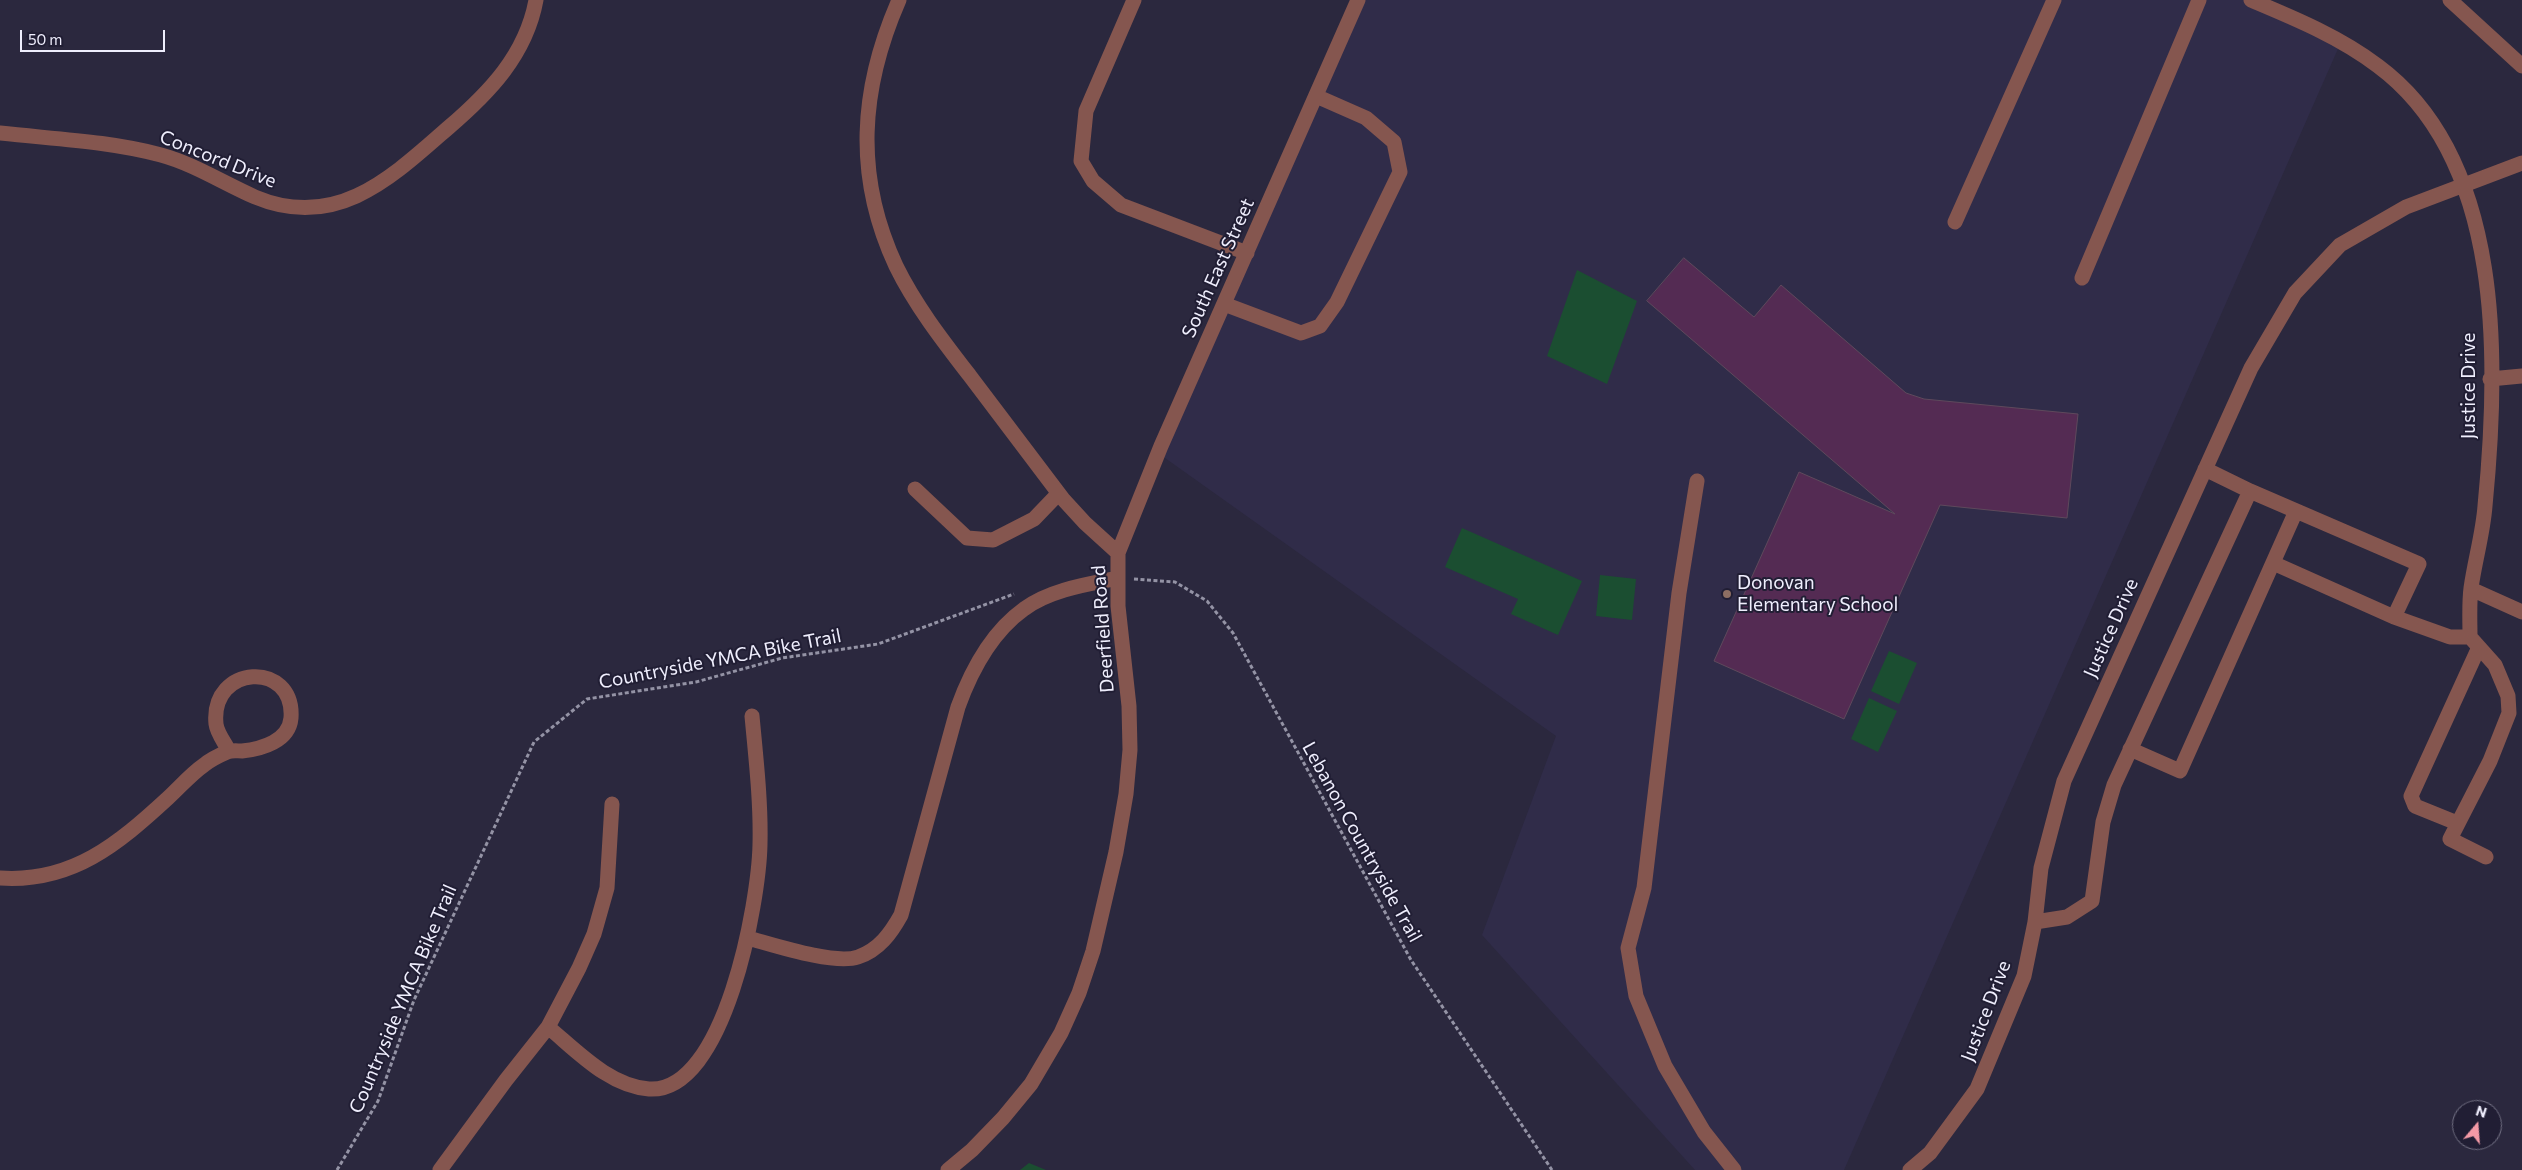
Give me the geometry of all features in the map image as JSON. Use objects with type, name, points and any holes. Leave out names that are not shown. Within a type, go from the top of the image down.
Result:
[{"type":"street","name":"Concord Drive","points":[[0,133],[135,149],[189,165],[268,201],[310,208],[338,204],[377,187],[472,107],[497,82],[517,53],[530,25],[536,0]]},
{"type":"street","name":"Deerfield Road","points":[[899,0],[885,31],[873,72],[866,129],[872,200],[880,228],[896,267],[918,304],[1058,494],[1118,554],[1118,606],[1129,706],[1130,750],[1126,794],[1116,852],[1093,951],[1079,993],[1062,1034],[1031,1084],[1003,1118],[972,1150],[948,1170]]},
{"type":"street","points":[[1134,0],[1086,111],[1082,161],[1093,181],[1121,205],[1247,253]]},
{"type":"street","name":"South East Street","points":[[1118,554],[1161,446],[1358,0]]},
{"type":"street","points":[[1955,222],[2054,0]]},
{"type":"street","points":[[2082,278],[2199,0]]},
{"type":"street","name":"Justice Drive","points":[[2251,0],[2341,42],[2378,66],[2401,85],[2421,107],[2443,140],[2465,184],[2474,213],[2487,289],[2490,379],[2491,435],[2485,507],[2471,589],[2474,642]]},
{"type":"street","points":[[2450,0],[2522,66]]},
{"type":"street","points":[[1224,304],[1301,333],[1320,326],[1338,302],[1400,172],[1394,142],[1366,118],[1316,96]]},
{"type":"street","points":[[2465,184],[2522,163]]},
{"type":"street","name":"Justice Drive","points":[[1910,1170],[1930,1153],[1977,1089],[2024,976],[2035,922],[2041,868],[2064,781],[2250,368],[2295,293],[2340,244],[2406,207],[2465,184]]},
{"type":"street","points":[[2490,379],[2522,376]]},
{"type":"street","points":[[2205,469],[2418,564],[2394,616]]},
{"type":"street","points":[[1697,481],[1678,593],[1644,888],[1628,948],[1636,996],[1666,1066],[1704,1132],[1734,1170]]},
{"type":"street","points":[[915,489],[968,538],[993,540],[1034,519],[1058,494]]},
{"type":"street","points":[[2035,922],[2067,917],[2092,901],[2095,868],[2103,822],[2114,785],[2250,490]]},
{"type":"street","points":[[2130,749],[2180,771],[2296,511]]},
{"type":"street","points":[[2273,564],[2394,616],[2450,636],[2474,642],[2495,665],[2508,696],[2509,713],[2490,761],[2450,839],[2486,856]]},
{"type":"street","points":[[748,938],[830,958],[857,958],[875,949],[892,933],[901,915],[958,707],[973,671],[1005,626],[1025,608],[1069,588],[1118,578]]},
{"type":"street","points":[[2471,589],[2522,612]]},
{"type":"street","points":[[2457,823],[2415,806],[2410,796],[2474,642]]},
{"type":"street","points":[[0,878],[26,878],[54,873],[82,864],[107,850],[130,833],[204,764],[228,751],[258,748],[272,744],[283,735],[290,723],[292,709],[288,696],[277,684],[264,677],[250,675],[236,680],[226,690],[218,707],[216,725],[228,751]]},
{"type":"street","points":[[548,1027],[604,1072],[625,1084],[650,1089],[673,1085],[695,1068],[714,1035],[730,998],[748,938],[756,893],[760,846],[759,798],[752,716]]},
{"type":"street","points":[[440,1170],[506,1080],[548,1027],[594,934],[607,888],[612,804]]},
{"type":"path","name":"Lebanon Countryside Trail","points":[[1118,578],[1175,582],[1207,601],[1233,633],[1411,960],[1552,1170]]},
{"type":"path","name":"Countryside YMCA Bike Trail","points":[[337,1170],[378,1101],[414,1000],[534,742],[587,699],[696,682],[782,658],[878,644],[1018,594]]},
{"type":"shaded area","name":"Donovan Elementary School","points":[[1358,0],[2251,0],[2341,42],[1844,1170],[1695,1170],[1482,935],[1556,736],[1158,453]]},
{"type":"green space","points":[[1577,270],[1637,301],[1607,384],[1547,356]]},
{"type":"green space","points":[[1462,528],[1582,581],[1558,635],[1511,614],[1518,599],[1445,567]]},
{"type":"green space","points":[[1600,575],[1636,579],[1632,620],[1596,616]]},
{"type":"green space","points":[[1889,651],[1917,663],[1899,704],[1871,691]]},
{"type":"green space","points":[[1869,698],[1897,711],[1878,752],[1851,739]]},
{"type":"green space","points":[[1029,1163],[1046,1170],[1020,1170]]},
{"type":"building","points":[[1684,258],[1754,317],[1781,285],[1906,393],[1924,399],[2078,414],[2067,518],[1940,505],[1844,719],[1714,661],[1799,472],[1895,514],[1647,301]]},
{"type":"place","name":"Donovan Elementary School","points":[[1727,594]]}]
